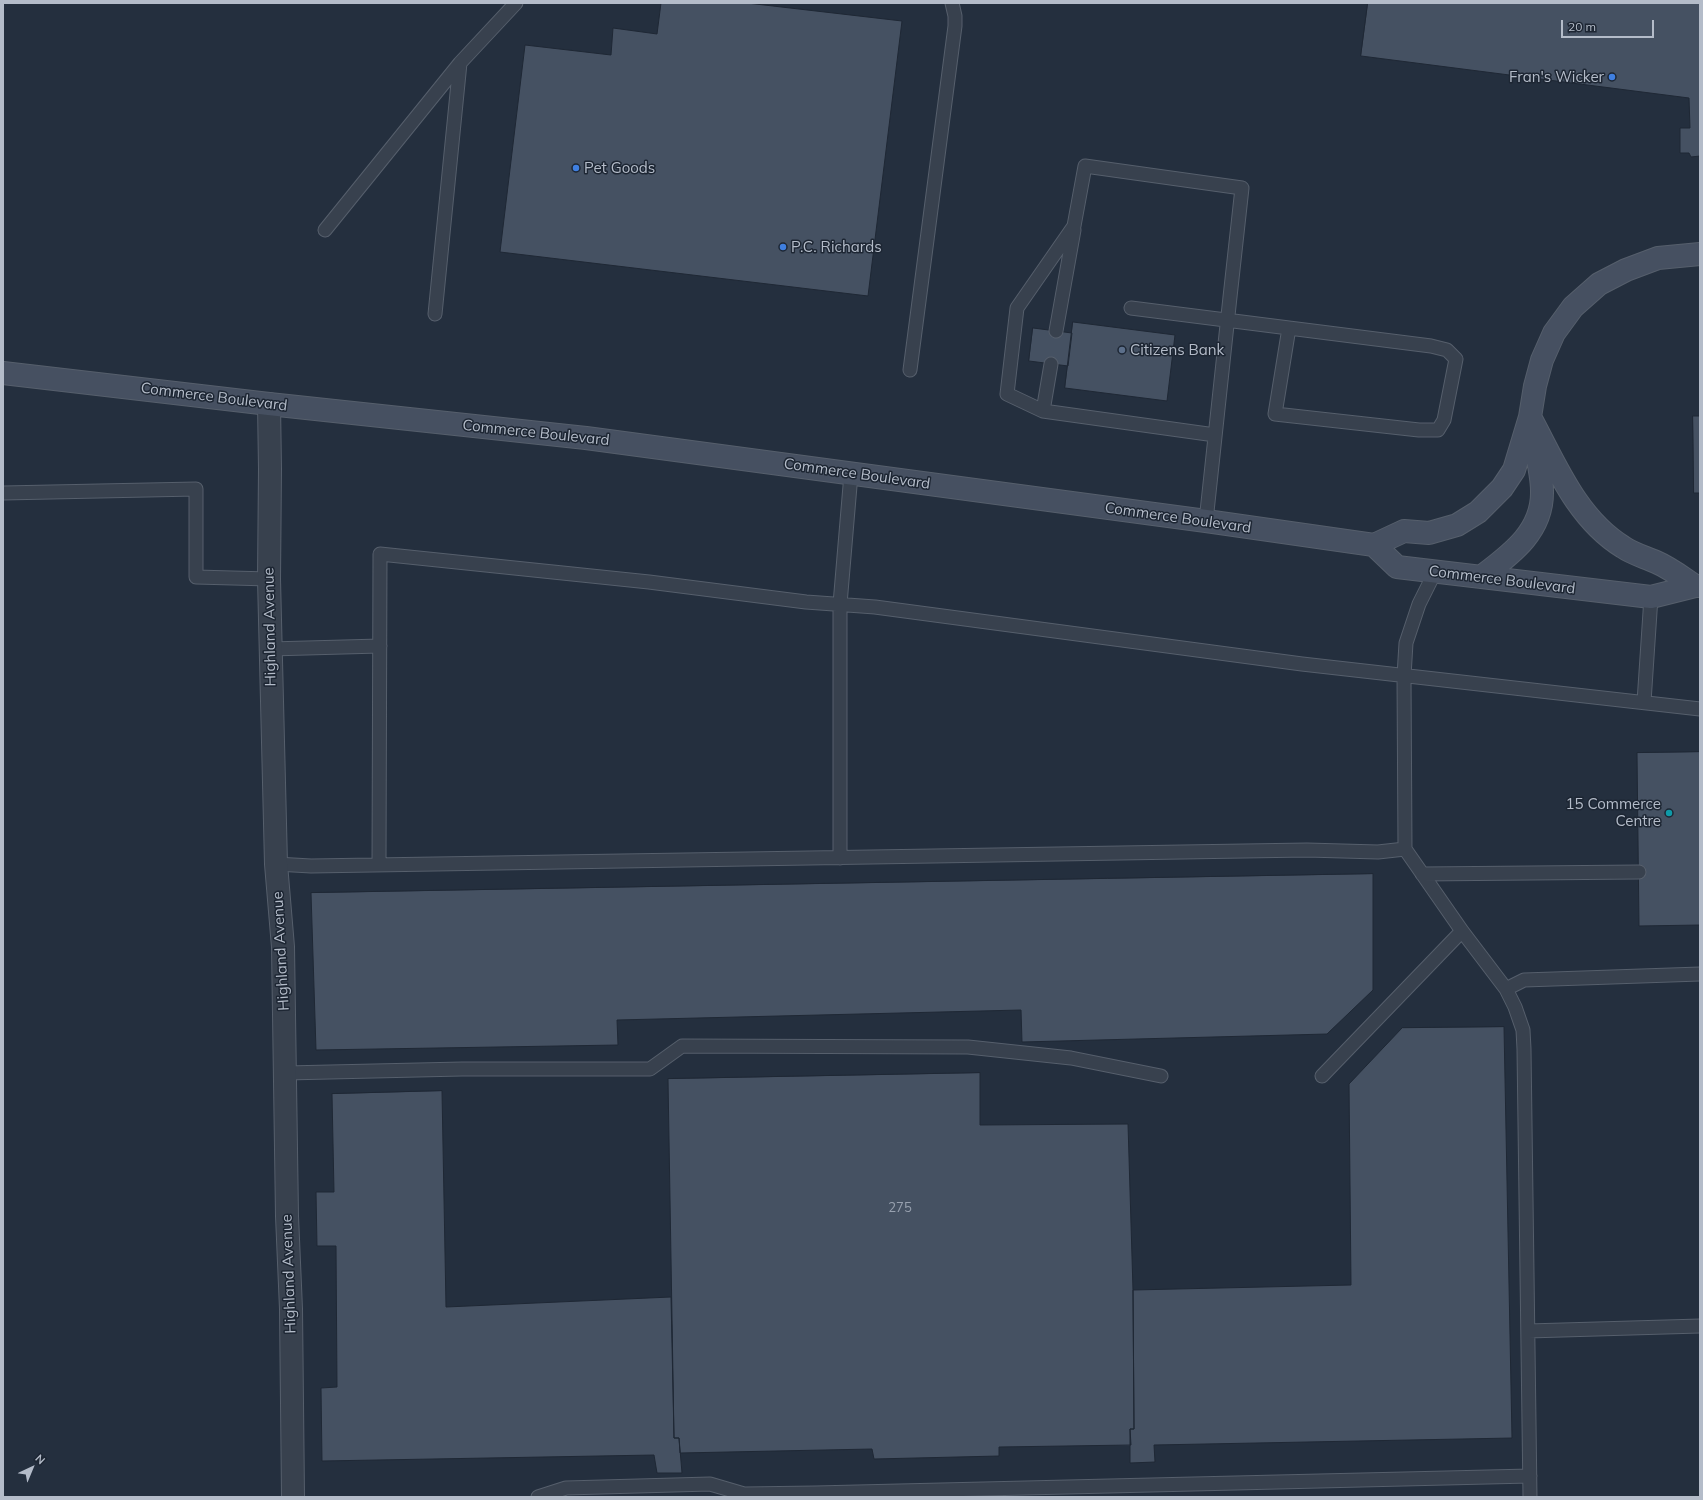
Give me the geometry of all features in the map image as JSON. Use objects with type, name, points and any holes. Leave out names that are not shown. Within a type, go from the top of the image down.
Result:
[{"type":"street","points":[[1374,545],[1404,531],[1429,533],[1457,525],[1478,512],[1502,488],[1514,470],[1530,417],[1535,386],[1547,346],[1554,333],[1573,307],[1599,284],[1626,270],[1658,258],[1700,254]]},
{"type":"street","name":"Commerce Boulevard","points":[[3,373],[269,404],[586,438],[1206,521],[1374,545],[1397,567],[1436,572],[1651,597],[1698,586]]},
{"type":"street","name":"Highland Avenue","points":[[269,404],[270,649],[276,864],[283,947],[287,1216],[291,1310],[292,1497]]},
{"type":"street","points":[[1481,577],[1503,560],[1528,537],[1539,512],[1542,491],[1530,417]]},
{"type":"street","points":[[1530,417],[1562,478],[1577,503],[1591,520],[1623,547],[1658,562],[1698,586]]},
{"type":"lane","points":[[325,230],[460,63],[516,3]]},
{"type":"lane","points":[[910,370],[955,26],[956,16],[952,3]]},
{"type":"lane","points":[[435,314],[460,63]]},
{"type":"lane","points":[[1056,331],[1085,166],[1242,188],[1206,521]]},
{"type":"lane","points":[[1074,226],[1018,308],[1007,394],[1043,411],[1215,435]]},
{"type":"lane","points":[[1130,308],[1228,320],[1431,346],[1448,350],[1456,359],[1444,420],[1438,430],[1419,430],[1275,414],[1289,328]]},
{"type":"lane","points":[[1043,411],[1051,364]]},
{"type":"lane","points":[[840,858],[840,604],[851,474]]},
{"type":"lane","points":[[3,493],[196,489],[196,577],[269,579]]},
{"type":"lane","points":[[379,864],[380,554],[649,582],[806,602],[875,607],[1404,676],[1700,709]]},
{"type":"lane","points":[[1436,572],[1419,604],[1406,643],[1404,676],[1405,849],[1462,932],[1506,989],[1515,1007],[1523,1030],[1530,1497]]},
{"type":"lane","points":[[1644,702],[1651,597]]},
{"type":"lane","points":[[270,649],[380,646]]},
{"type":"lane","points":[[276,864],[312,866],[1307,850],[1378,852],[1405,849]]},
{"type":"lane","points":[[1422,874],[1639,872]]},
{"type":"lane","points":[[1322,1076],[1462,932]]},
{"type":"lane","points":[[1506,989],[1524,980],[1700,974]]},
{"type":"lane","points":[[286,1073],[462,1069],[650,1070],[682,1046],[968,1047],[1071,1058],[1161,1076]]},
{"type":"lane","points":[[1528,1331],[1700,1326]]},
{"type":"lane","points":[[538,1497],[566,1488],[710,1484],[742,1495],[1530,1476]]},
{"type":"building","points":[[661,3],[747,3],[902,21],[868,296],[500,252],[525,45],[611,55],[613,28],[657,34]]},
{"type":"building","name":"Fran's Wicker","points":[[1368,3],[1700,3],[1700,156],[1691,157],[1689,153],[1680,153],[1680,128],[1690,128],[1689,98],[1361,56]]},
{"type":"building","name":"Citizens Bank","points":[[1073,322],[1175,335],[1167,401],[1065,388]]},
{"type":"building","points":[[1033,328],[1072,333],[1068,366],[1029,361]]},
{"type":"building","points":[[1693,416],[1700,416],[1700,493],[1694,493]]},
{"type":"building","name":"15 Commerce Centre","points":[[1700,752],[1700,925],[1639,926],[1637,753]]},
{"type":"building","points":[[1373,874],[1373,990],[1327,1034],[1022,1042],[1021,1010],[617,1020],[618,1045],[316,1050],[311,893]]},
{"type":"building","points":[[1504,1027],[1512,1438],[1154,1445],[1155,1462],[1130,1463],[1130,1429],[1134,1429],[1133,1290],[1351,1285],[1349,1084],[1402,1028]]},
{"type":"building","points":[[980,1073],[980,1125],[1128,1124],[1133,1290],[1134,1429],[1130,1429],[1131,1445],[999,1447],[999,1456],[874,1459],[872,1449],[680,1453],[679,1438],[674,1438],[668,1079]]},
{"type":"building","points":[[442,1091],[446,1307],[671,1297],[674,1438],[679,1438],[682,1473],[657,1473],[654,1455],[322,1461],[321,1388],[337,1387],[336,1246],[317,1246],[316,1192],[334,1192],[332,1094]]},
{"type":"place","name":"Fran's Wicker","points":[[1612,77]]},
{"type":"place","name":"Pet Goods","points":[[576,168]]},
{"type":"place","name":"P.C. Richards","points":[[783,247]]},
{"type":"place","name":"Citizens Bank","points":[[1122,350]]},
{"type":"place","name":"15 Commerce Centre","points":[[1669,813]]}]
